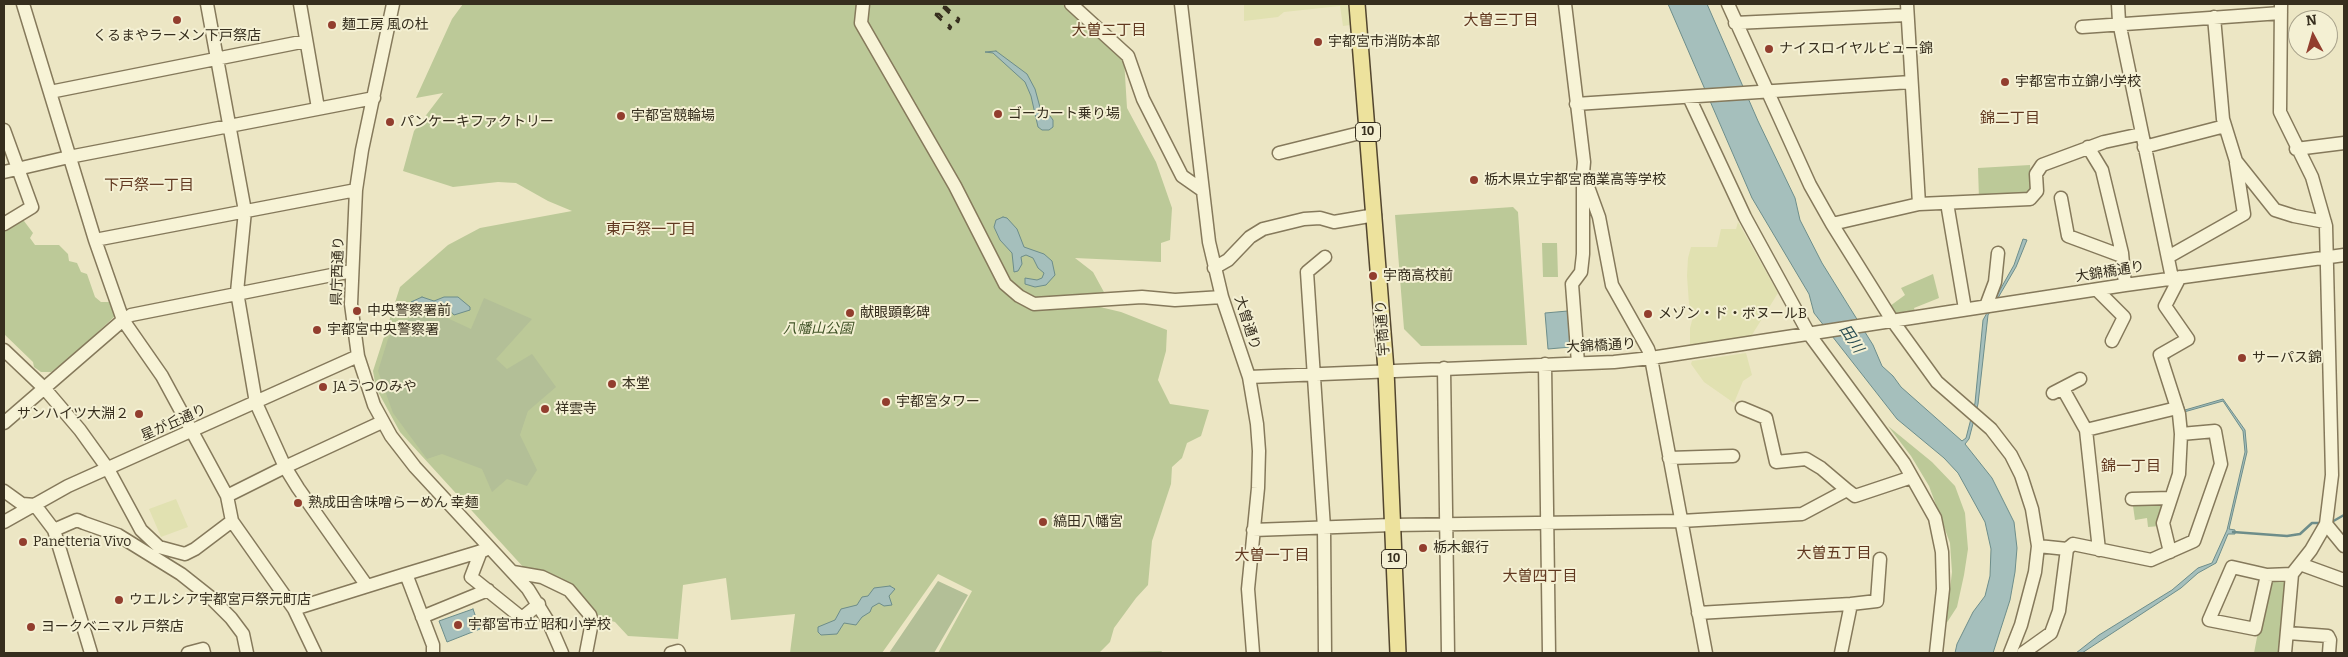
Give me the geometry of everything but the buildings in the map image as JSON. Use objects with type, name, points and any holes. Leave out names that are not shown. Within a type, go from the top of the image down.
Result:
[{"type":"main road","name":"宇商通り","points":[[1357,4],[1386,370],[1398,653]]},
{"type":"street","points":[[23,4],[95,240],[122,320],[162,376],[227,496],[232,522],[294,609],[315,653]]},
{"type":"street","points":[[206,4],[245,211],[237,292],[256,403],[285,467],[367,586]]},
{"type":"street","points":[[300,4],[318,108]]},
{"type":"street","name":"県庁西通り","points":[[393,4],[356,190],[352,319],[358,356],[367,388],[382,422],[415,467],[486,549],[513,572],[539,604],[562,653]]},
{"type":"street","points":[[863,4],[861,23],[959,194],[1005,284],[1019,296],[1034,304],[1142,297],[1175,300],[1222,297]]},
{"type":"street","points":[[1071,4],[1128,56],[1143,98],[1182,176],[1202,190]]},
{"type":"street","name":"大曽通り","points":[[1181,4],[1202,190],[1214,268],[1249,377],[1258,424],[1260,451],[1248,589],[1253,653]]},
{"type":"street","points":[[1565,4],[1584,162],[1583,254],[1581,272],[1572,284],[1578,363]]},
{"type":"street","points":[[1728,4],[1766,93],[1810,186],[1886,321],[1937,382],[1990,429],[2011,455],[2021,475],[2032,509],[2038,546],[2021,625],[2010,653]]},
{"type":"street","points":[[2118,4],[2119,22],[2141,134],[2168,257],[2176,278],[2164,306],[2188,339],[2160,355],[2177,408],[2181,434],[2179,474],[2163,523],[2170,552]]},
{"type":"street","points":[[2082,26],[2214,17],[2281,8],[2280,112],[2296,149],[2312,177],[2325,222],[2332,475],[2326,524],[2296,569],[2285,653]]},
{"type":"street","points":[[1735,23],[1907,9],[1919,204]]},
{"type":"street","points":[[2168,257],[2244,214],[2236,161],[2225,126],[2214,17]]},
{"type":"street","points":[[50,92],[306,41]]},
{"type":"street","points":[[1576,104],[1911,82]]},
{"type":"street","points":[[1693,97],[1745,217],[1812,333],[1877,424],[1912,477],[1935,518],[1942,552],[1943,589],[1936,653]]},
{"type":"street","points":[[4,172],[69,157],[374,98]]},
{"type":"street","points":[[2144,147],[2225,126]]},
{"type":"street","points":[[4,130],[32,207],[4,224]]},
{"type":"street","points":[[1279,153],[1368,131]]},
{"type":"street","points":[[1832,224],[1919,204],[2030,199],[2037,191],[2036,174],[2042,165],[2088,147],[2141,134]]},
{"type":"street","points":[[2296,149],[2344,143]]},
{"type":"street","points":[[2088,147],[2102,170],[2122,256],[2125,285]]},
{"type":"street","points":[[2236,161],[2275,210],[2325,222]]},
{"type":"street","points":[[1583,173],[1599,217],[1612,285],[1648,349],[1651,358],[1706,653]]},
{"type":"street","points":[[95,240],[356,190]]},
{"type":"street","points":[[2061,198],[2068,236],[2122,256]]},
{"type":"street","points":[[1947,203],[1965,310]]},
{"type":"street","points":[[1214,268],[1228,260],[1250,238],[1263,229],[1304,218],[1320,218],[1334,222],[1375,215]]},
{"type":"street","points":[[1986,306],[1995,282],[1998,253]]},
{"type":"street","name":"大錦橋通り","points":[[1249,377],[1578,363],[1651,358],[2125,285],[2344,255]]},
{"type":"street","points":[[1325,256],[1307,272],[1324,528],[1325,653]]},
{"type":"street","points":[[4,423],[122,320],[132,315],[237,292],[352,271]]},
{"type":"street","points":[[2097,290],[2124,317],[2112,341]]},
{"type":"street","points":[[4,350],[45,389],[80,430],[108,469],[141,530],[159,547],[185,554],[232,522]]},
{"type":"street","name":"星が丘通り","points":[[4,522],[68,486],[358,356]]},
{"type":"street","points":[[1545,364],[1549,653]]},
{"type":"street","points":[[1444,368],[1448,524],[1448,653]]},
{"type":"street","points":[[2080,379],[2058,391],[2086,430],[2099,550]]},
{"type":"street","points":[[1742,408],[1766,418],[1776,462],[1806,459],[1821,468],[1855,496],[1912,477]]},
{"type":"street","points":[[2086,430],[2177,408]]},
{"type":"street","points":[[227,496],[382,422]]},
{"type":"street","points":[[2023,653],[2051,633],[2059,611],[2067,549],[2073,544],[2151,560],[2194,541],[2221,464],[2216,431],[2181,434]]},
{"type":"street","points":[[1669,458],[1733,456]]},
{"type":"street","points":[[1253,530],[1392,525],[1681,521],[1802,514],[1847,490]]},
{"type":"street","points":[[4,491],[22,504],[35,505],[54,530],[91,653]]},
{"type":"street","points":[[2132,499],[2171,498]]},
{"type":"street","points":[[54,530],[77,520],[84,522],[118,536],[181,574],[210,597],[231,618],[242,634],[247,653]]},
{"type":"street","points":[[2326,524],[2344,546]]},
{"type":"street","points":[[2038,546],[2067,549]]},
{"type":"street","points":[[294,609],[486,549]]},
{"type":"street","points":[[486,549],[471,577],[522,618],[539,604]]},
{"type":"street","points":[[1698,613],[1877,601],[1880,559]]},
{"type":"street","points":[[2267,575],[2255,629],[2210,620],[2232,567],[2267,575],[2296,569],[2344,580]]},
{"type":"street","points":[[513,572],[542,576],[569,590],[590,615],[592,622],[586,653]]},
{"type":"street","points":[[406,574],[433,645],[433,653]]},
{"type":"street","points":[[422,617],[488,590]]},
{"type":"street","points":[[1841,653],[1851,604]]},
{"type":"street","points":[[2288,633],[2328,636],[2330,640],[2329,653]]},
{"type":"street","points":[[188,653],[203,649],[204,653]]},
{"type":"street","points":[[671,653],[678,651],[679,653]]},
{"type":"green space","name":"八幡山公園","points":[[463,4],[1062,4],[1124,59],[1127,108],[1156,162],[1172,208],[1170,240],[1161,243],[1161,262],[1075,258],[1093,272],[1105,294],[1100,307],[1121,312],[1167,330],[1166,351],[1158,380],[1170,404],[1209,410],[1201,436],[1187,443],[1182,458],[1172,467],[1171,484],[1152,541],[1148,585],[1114,628],[1110,642],[1100,652],[1162,651],[1161,653],[938,653],[972,591],[938,574],[882,653],[790,653],[795,614],[731,620],[726,578],[683,585],[678,639],[628,636],[615,622],[591,615],[570,587],[525,569],[400,432],[376,388],[373,371],[400,287],[448,245],[480,228],[572,211],[548,201],[516,183],[498,182],[453,187],[403,171],[414,131],[443,93],[416,98],[452,19]]},
{"type":"green space","points":[[1348,4],[1351,25],[1343,26],[1340,6],[1284,12],[1278,17],[1244,21],[1244,5]]},
{"type":"green space","points":[[2030,165],[2032,190],[2029,196],[1979,199],[1978,168]]},
{"type":"green space","points":[[1513,207],[1518,212],[1527,345],[1421,346],[1404,329],[1395,215]]},
{"type":"green space","points":[[21,217],[33,233],[30,238],[35,245],[59,245],[68,254],[69,261],[77,263],[81,272],[87,274],[95,297],[101,302],[109,302],[115,316],[71,357],[51,372],[41,372],[34,367],[33,362],[4,334],[4,227]]},
{"type":"green space","points":[[1738,222],[1778,293],[1750,338],[1690,346],[1690,328],[1693,317],[1689,304],[1687,276],[1691,247],[1717,247],[1721,229],[1736,229]]},
{"type":"green space","points":[[1542,243],[1557,243],[1558,277],[1543,277]]},
{"type":"green space","points":[[1933,274],[1939,298],[1914,308],[1915,311],[1896,315],[1890,306],[1905,295],[1901,288]]},
{"type":"green space","points":[[484,298],[532,319],[496,359],[507,369],[532,354],[556,387],[528,411],[520,435],[537,470],[527,486],[507,479],[492,492],[482,469],[442,454],[427,459],[393,413],[378,371],[388,339],[397,324],[418,315],[443,316],[471,329]]},
{"type":"green space","points":[[1746,353],[1752,375],[1743,381],[1734,403],[1704,382],[1691,364],[1692,361]]},
{"type":"green space","points":[[1888,426],[1932,462],[1955,486],[1965,513],[1968,549],[1964,575],[1957,607],[1946,624],[1952,572],[1950,543],[1929,486],[1911,456]]},
{"type":"green space","points":[[176,499],[188,527],[161,537],[149,509]]},
{"type":"green space","points":[[2161,503],[2164,506],[2160,526],[2148,527],[2147,518],[2135,520],[2133,506]]},
{"type":"green space","points":[[2286,580],[2280,653],[2254,653],[2267,585],[2271,582]]},
{"type":"green space","points":[[938,581],[968,595],[934,653],[889,653]]},
{"type":"water","name":"田川","points":[[1668,4],[1707,4],[1758,121],[1795,198],[1800,220],[1822,263],[1873,345],[1882,366],[1901,387],[1962,441],[1966,438],[1975,403],[1983,320],[2014,265],[2023,239],[2027,240],[2016,267],[1988,315],[1978,404],[1969,439],[1965,444],[1992,478],[2014,522],[2017,548],[2015,572],[2010,600],[1993,653],[1955,653],[1957,644],[1973,612],[1985,596],[1990,576],[1991,549],[1985,522],[1958,473],[1944,458],[1897,419],[1814,313],[1809,294],[1752,198]]},
{"type":"water","points":[[996,51],[1027,74],[1035,89],[1041,111],[1053,120],[1053,127],[1049,130],[1042,130],[1038,127],[1031,96],[1025,82],[993,53],[985,52]]},
{"type":"water","points":[[1003,217],[1007,218],[1017,229],[1024,247],[1044,254],[1052,261],[1055,275],[1046,285],[1035,287],[1025,284],[1025,278],[1037,280],[1042,278],[1044,273],[1038,268],[1033,258],[1026,255],[1021,257],[1022,264],[1018,271],[1014,272],[1012,253],[1000,240],[994,227],[996,220]]},
{"type":"water","points":[[422,297],[434,301],[444,297],[458,297],[470,307],[470,310],[454,315],[445,305],[435,309],[427,304],[411,302]]},
{"type":"water","points":[[1568,311],[1571,347],[1548,349],[1545,313]]},
{"type":"water","points":[[2181,344],[2167,361],[2185,410],[2223,399],[2245,430],[2247,452],[2229,529],[2235,530],[2235,534],[2228,534],[2216,563],[2198,573],[2181,588],[2082,653],[2076,653],[2099,635],[2172,590],[2198,568],[2212,563],[2227,530],[2245,452],[2243,431],[2223,401],[2184,412],[2166,361]]},
{"type":"water","points":[[890,586],[895,589],[889,596],[892,605],[884,606],[879,603],[872,607],[870,612],[862,617],[856,625],[844,623],[837,634],[821,635],[818,632],[818,627],[835,620],[841,609],[857,605],[862,597],[868,596],[874,588]]},
{"type":"water","points":[[473,609],[480,629],[447,642],[439,621]]},
{"type":"waterway","points":[[2330,523],[2344,515]]},
{"type":"waterway","points":[[2233,532],[2287,536],[2300,534],[2312,523],[2322,523]]},
{"type":"railway","points":[[943,7],[946,7],[959,19],[958,22],[943,7]]},
{"type":"railway","points":[[935,14],[939,14],[951,27],[950,29],[935,14]]},
{"type":"place","name":"くるまやラーメン下戸祭店","points":[[177,20]]},
{"type":"place","name":"麺工房 風の杜","points":[[332,25]]},
{"type":"place","name":"宇都宮市消防本部","points":[[1318,42]]},
{"type":"place","name":"ナイスロイヤルビュー錦","points":[[1769,49]]},
{"type":"place","name":"宇都宮市立錦小学校","points":[[2005,82]]},
{"type":"place","name":"ゴーカート乗り場","points":[[998,114]]},
{"type":"place","name":"宇都宮競輪場","points":[[621,116]]},
{"type":"place","name":"パンケーキファクトリー","points":[[390,122]]},
{"type":"place","name":"栃木県立宇都宮商業高等学校","points":[[1474,180]]},
{"type":"place","name":"宇商高校前","points":[[1373,276]]},
{"type":"place","name":"中央警察署前","points":[[357,311]]},
{"type":"place","name":"献眼顕彰碑","points":[[850,313]]},
{"type":"place","name":"メゾン・ド・ボヌールB","points":[[1648,314]]},
{"type":"place","name":"宇都宮中央警察署","points":[[317,330]]},
{"type":"place","name":"サーパス錦","points":[[2242,358]]},
{"type":"place","name":"本堂","points":[[612,384]]},
{"type":"place","name":"JAうつのみや","points":[[323,387]]},
{"type":"place","name":"宇都宮タワー","points":[[886,402]]},
{"type":"place","name":"祥雲寺","points":[[545,409]]},
{"type":"place","name":"サンハイツ大淵２","points":[[139,414]]},
{"type":"place","name":"熟成田舎味噌らーめん 幸麺","points":[[298,503]]},
{"type":"place","name":"縞田八幡宮","points":[[1043,522]]},
{"type":"place","name":"Panetteria Vivo","points":[[23,542]]},
{"type":"place","name":"栃木銀行","points":[[1423,548]]},
{"type":"place","name":"ウエルシア宇都宮戸祭元町店","points":[[119,600]]},
{"type":"place","name":"宇都宮市立 昭和小学校","points":[[458,625]]},
{"type":"place","name":"ヨークベニマル 戸祭店","points":[[31,627]]},
{"type":"district","name":"大曽三丁目","points":[[1501,21]]},
{"type":"district","name":"大曽二丁目","points":[[1109,31]]},
{"type":"district","name":"錦二丁目","points":[[2010,119]]},
{"type":"district","name":"下戸祭一丁目","points":[[149,186]]},
{"type":"district","name":"東戸祭一丁目","points":[[651,230]]},
{"type":"district","name":"錦一丁目","points":[[2131,467]]},
{"type":"district","name":"大曽五丁目","points":[[1834,554]]},
{"type":"district","name":"大曽一丁目","points":[[1272,556]]},
{"type":"district","name":"大曽四丁目","points":[[1540,577]]}]
